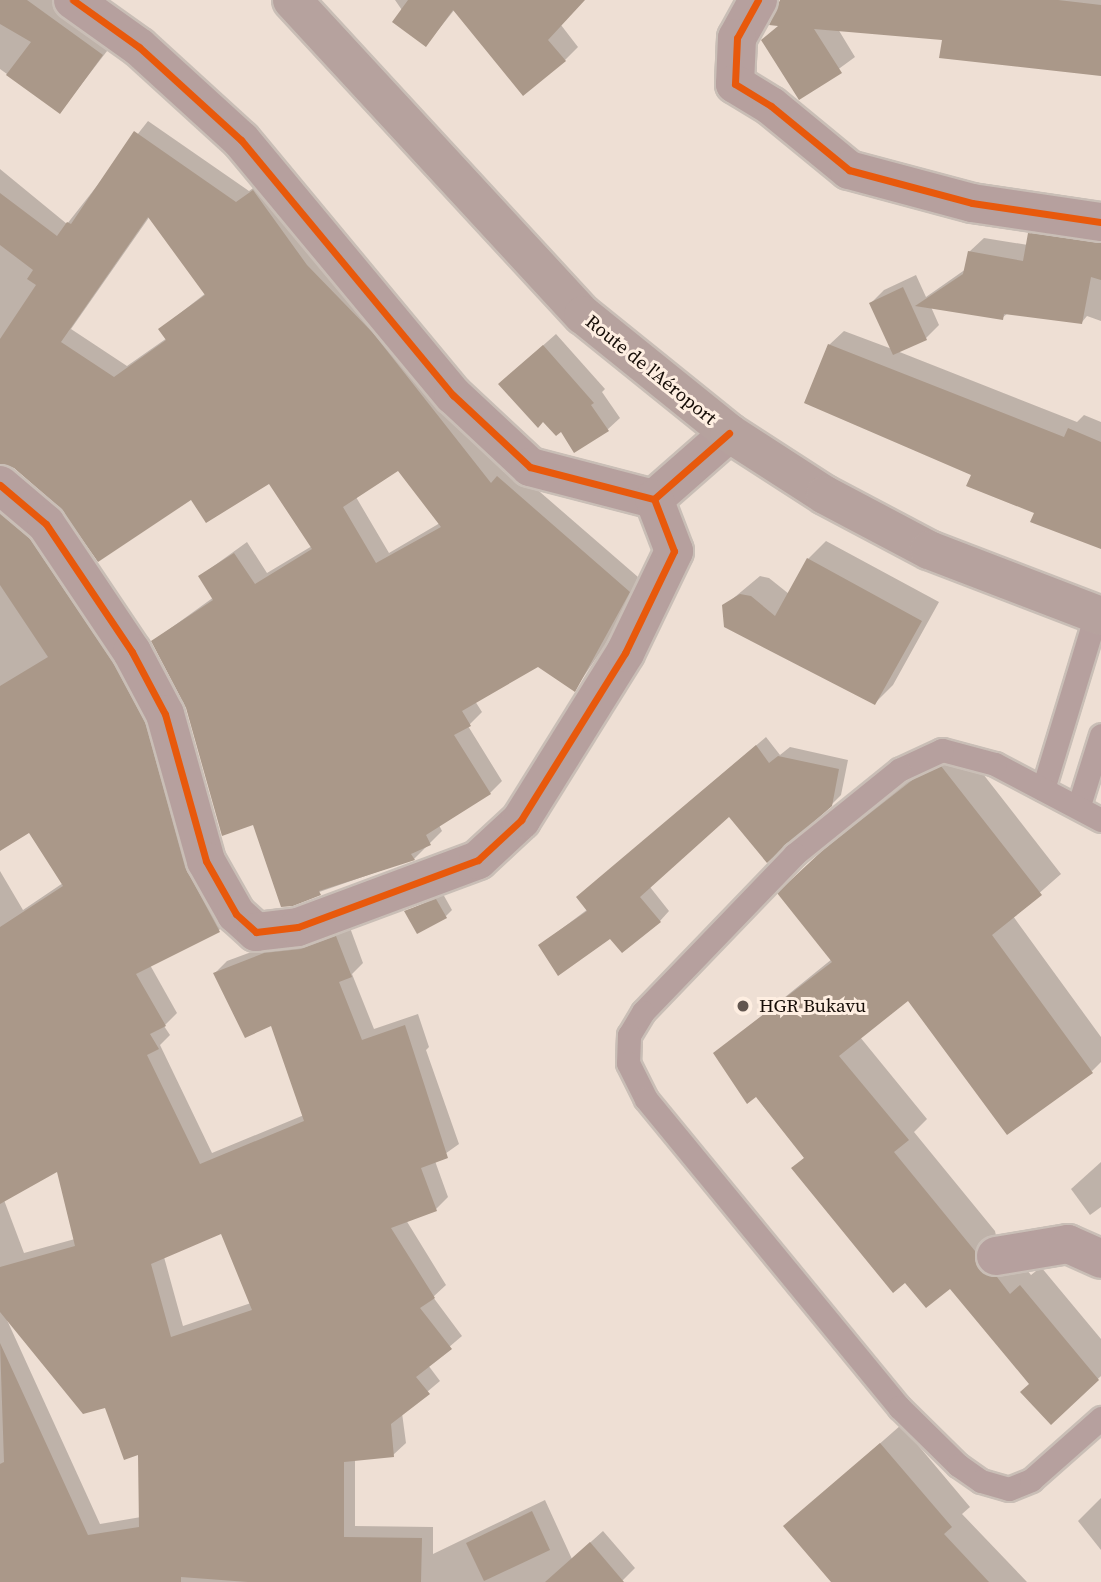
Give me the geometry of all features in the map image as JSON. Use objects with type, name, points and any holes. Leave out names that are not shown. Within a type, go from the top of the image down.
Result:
[{"type":"highway","name":"Route de l'Aéroport","points":[[292,0],[583,315],[729,433],[825,495],[929,550],[1098,615]]},
{"type":"street","points":[[73,0],[139,47],[242,140],[453,395],[530,467],[654,499]]},
{"type":"street","points":[[758,0],[737,38],[735,84],[771,106],[849,170],[972,203],[1101,222]]},
{"type":"street","points":[[654,499],[729,433]]},
{"type":"street","points":[[0,485],[46,524],[132,652],[165,714],[206,861],[236,915],[256,932],[298,927],[478,860],[521,820],[625,653],[674,551],[654,499]]},
{"type":"street","points":[[996,1256],[1068,1244],[1101,1259]]},
{"type":"lane","points":[[1043,789],[1098,615]]},
{"type":"lane","points":[[1079,805],[1101,734]]},
{"type":"lane","points":[[1101,820],[1079,805],[995,764],[942,750],[899,770],[795,855],[643,1012],[629,1035],[628,1063],[646,1099],[899,1407],[958,1465],[981,1481],[1009,1489],[1031,1480],[1101,1418]]},
{"type":"building","points":[[0,0],[27,0],[103,55],[60,114],[6,75],[31,42],[0,24]]},
{"type":"building","points":[[408,0],[585,0],[548,40],[566,61],[523,96],[453,10],[426,47],[392,22]]},
{"type":"building","points":[[780,0],[1058,0],[1101,5],[1101,76],[939,58],[942,40],[814,29],[842,73],[799,100],[761,40],[778,26],[769,25]]},
{"type":"building","points":[[134,131],[236,202],[253,190],[307,265],[373,333],[491,483],[497,476],[630,592],[575,692],[538,667],[462,711],[471,726],[454,735],[491,794],[426,835],[431,845],[411,854],[415,860],[319,891],[321,895],[293,906],[281,907],[253,825],[222,836],[186,708],[151,641],[213,600],[198,576],[234,553],[255,584],[312,549],[269,484],[206,523],[191,500],[98,562],[60,508],[14,468],[0,464],[0,339],[36,285],[27,279],[33,270],[0,245],[0,193],[57,236],[67,222],[71,224]],"holes":[[[148,217],[205,295],[158,329],[166,340],[114,377],[61,342]],[[398,471],[441,527],[376,563],[343,507]]]},
{"type":"building","points":[[1028,233],[1101,243],[1101,280],[1091,277],[1082,324],[1004,314],[1003,320],[915,306],[963,274],[968,251],[1023,261]]},
{"type":"building","points":[[903,287],[927,340],[893,355],[869,303]]},
{"type":"building","points":[[828,344],[1064,437],[1068,428],[1101,442],[1101,549],[1030,522],[1034,513],[966,486],[971,475],[804,403]]},
{"type":"building","points":[[543,345],[594,403],[591,405],[609,431],[574,453],[561,432],[556,436],[543,422],[538,428],[498,384]]},
{"type":"building","points":[[0,514],[30,539],[113,663],[145,722],[185,867],[220,932],[136,974],[166,1026],[150,1034],[159,1049],[147,1055],[200,1164],[304,1121],[271,1026],[245,1038],[213,973],[264,953],[301,949],[336,936],[352,977],[339,982],[362,1040],[405,1025],[448,1158],[421,1168],[437,1211],[391,1228],[435,1298],[420,1308],[452,1349],[416,1377],[430,1394],[391,1424],[394,1457],[344,1462],[344,1537],[422,1538],[421,1582],[248,1582],[181,1577],[181,1582],[0,1582],[0,1464],[4,1462],[0,1343],[88,1535],[139,1527],[138,1455],[124,1460],[105,1408],[83,1414],[0,1312],[0,1267],[75,1246],[57,1172],[0,1204],[0,927],[63,886],[29,833],[0,851],[0,686],[48,657],[0,585]],"holes":[[[221,1234],[252,1310],[171,1337],[151,1264]]]},
{"type":"building","points":[[807,558],[922,621],[875,705],[724,627],[722,605],[740,594],[751,596],[775,616]]},
{"type":"building","points":[[756,745],[769,763],[778,756],[839,769],[832,806],[767,863],[729,817],[640,897],[661,922],[622,953],[610,939],[558,976],[538,945],[587,911],[576,897]]},
{"type":"building","points":[[941,766],[1042,895],[992,935],[1093,1073],[1007,1135],[908,1001],[839,1056],[909,1140],[894,1152],[975,1251],[979,1269],[997,1277],[1010,1294],[1020,1285],[1099,1380],[1051,1425],[1020,1392],[1029,1384],[950,1289],[926,1308],[905,1283],[893,1293],[791,1168],[804,1158],[756,1097],[747,1104],[713,1053],[832,962],[777,893],[823,850],[915,778]]},
{"type":"building","points":[[436,899],[447,918],[417,934],[404,911]]},
{"type":"building","points":[[880,1443],[952,1527],[944,1534],[989,1582],[831,1582],[783,1526]]},
{"type":"building","points":[[532,1511],[550,1550],[484,1581],[466,1543]]},
{"type":"building","points":[[590,1542],[624,1582],[545,1582]]},
{"type":"cycle path","points":[[73,0],[139,47],[241,140],[453,395],[530,467],[654,499],[729,433]]},
{"type":"cycle path","points":[[758,0],[737,38],[735,84],[771,106],[849,170],[972,203],[1101,222]]},
{"type":"cycle path","points":[[0,485],[46,524],[132,652],[165,714],[206,861],[236,914],[256,932],[298,927],[478,860],[521,820],[625,653],[674,551],[654,499]]},
{"type":"place","name":"HGR Bukavu","points":[[743,1006]]}]
